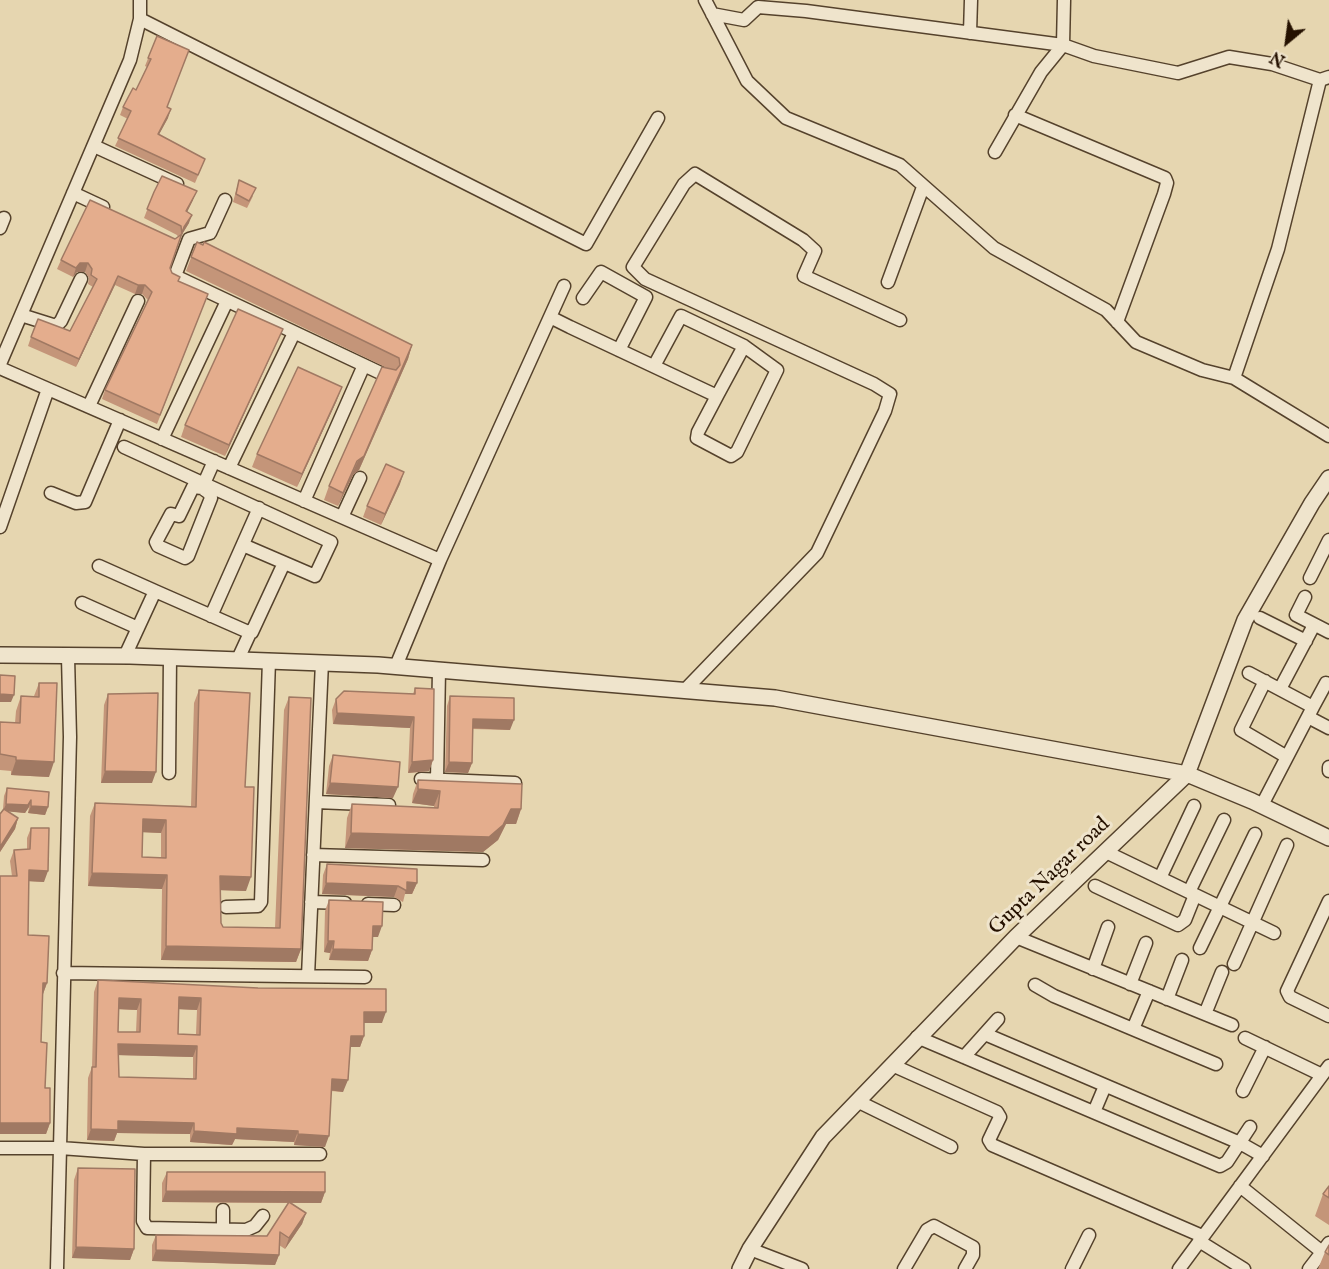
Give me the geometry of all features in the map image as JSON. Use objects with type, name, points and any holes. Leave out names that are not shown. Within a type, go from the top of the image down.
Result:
[{"type":"street","points":[[140,0],[140,19],[130,60],[0,366],[440,560]]},
{"type":"street","points":[[705,0],[747,81],[786,118],[900,165],[994,248],[1106,310],[1136,342],[1202,370],[1234,378],[1329,436]]},
{"type":"street","points":[[970,33],[971,0]]},
{"type":"street","points":[[995,152],[1041,72],[1064,45],[1064,0]]},
{"type":"street","points":[[712,14],[744,20],[758,7],[796,10],[1064,45],[1094,56],[1178,73],[1229,57],[1272,64],[1324,78],[1278,249],[1234,378]]},
{"type":"street","points":[[140,19],[586,244],[658,118]]},
{"type":"street","points":[[1015,115],[1165,178],[1167,183],[1164,194],[1117,322]]},
{"type":"street","points":[[94,146],[189,189]]},
{"type":"street","points":[[685,690],[818,553],[885,411],[890,394],[874,384],[645,279],[633,267],[684,184],[695,174],[803,240],[815,251],[804,276],[900,320]]},
{"type":"street","points":[[888,282],[923,187]]},
{"type":"street","points":[[73,193],[111,211]]},
{"type":"street","points":[[225,200],[210,233],[189,239],[174,273],[178,278],[387,376]]},
{"type":"street","points":[[583,298],[601,272],[646,297],[619,350]]},
{"type":"street","points":[[21,315],[56,326],[61,321],[81,279]]},
{"type":"street","points":[[396,666],[440,560],[564,286]]},
{"type":"street","points":[[89,406],[138,301]]},
{"type":"street","points":[[162,439],[227,301]]},
{"type":"street","points":[[654,366],[681,316],[744,346],[777,370],[737,452],[731,456],[697,438],[698,432],[744,346]]},
{"type":"street","points":[[550,317],[717,396]]},
{"type":"street","points":[[229,468],[294,333]]},
{"type":"street","points":[[304,501],[364,365]]},
{"type":"street","points":[[0,527],[48,389]]},
{"type":"street","points":[[51,493],[76,503],[85,501],[120,420]]},
{"type":"street","points":[[124,447],[203,486],[329,539],[330,545],[315,576],[243,545]]},
{"type":"street","points":[[203,486],[214,461]]},
{"type":"street","points":[[342,518],[360,478]]},
{"type":"street","name":"Gupta Nagar road","points":[[740,1269],[750,1249],[824,1137],[917,1037],[1016,937],[1187,774],[1245,620],[1323,498],[1329,478]]},
{"type":"street","points":[[203,486],[211,498],[188,556],[185,558],[158,546],[156,542],[171,514],[179,516],[192,487],[203,486]]},
{"type":"street","points":[[211,616],[259,508]]},
{"type":"street","points":[[1310,578],[1329,540]]},
{"type":"street","points":[[238,659],[284,563]]},
{"type":"street","points":[[99,566],[249,633]]},
{"type":"street","points":[[124,656],[155,591]]},
{"type":"street","points":[[1305,597],[1296,615],[1329,632]]},
{"type":"street","points":[[82,603],[138,628]]},
{"type":"street","points":[[1260,618],[1306,641]]},
{"type":"street","points":[[1280,689],[1314,625]]},
{"type":"street","points":[[0,655],[170,657],[396,666],[775,698],[1187,774],[1262,805],[1329,838]]},
{"type":"street","points":[[57,1269],[70,737],[68,657]]},
{"type":"street","points":[[168,772],[170,657]]},
{"type":"street","points":[[226,907],[260,904],[269,660]]},
{"type":"street","points":[[308,976],[322,663]]},
{"type":"street","points":[[437,780],[439,670]]},
{"type":"street","points":[[1249,673],[1280,689],[1329,728]]},
{"type":"street","points":[[1266,681],[1241,730],[1287,757]]},
{"type":"street","points":[[1262,805],[1328,681]]},
{"type":"street","points":[[421,779],[515,783]]},
{"type":"street","points":[[316,802],[389,805]]},
{"type":"street","points":[[1160,878],[1194,806]]},
{"type":"street","points":[[1095,886],[1178,925],[1185,920],[1192,894],[1224,820]]},
{"type":"street","points":[[1200,948],[1255,834]]},
{"type":"street","points":[[1234,964],[1287,845]]},
{"type":"street","points":[[1106,852],[1274,933]]},
{"type":"street","points":[[313,855],[483,860]]},
{"type":"street","points":[[1329,901],[1287,991],[1290,997],[1329,1016]]},
{"type":"street","points":[[311,902],[394,905]]},
{"type":"street","points":[[1093,969],[1108,927]]},
{"type":"street","points":[[1016,937],[1232,1025]]},
{"type":"street","points":[[1130,984],[1146,943]]},
{"type":"street","points":[[1167,999],[1182,960]]},
{"type":"street","points":[[1205,1014],[1222,972]]},
{"type":"street","points":[[63,973],[365,977]]},
{"type":"street","points":[[1035,985],[1054,996],[1216,1064]]},
{"type":"street","points":[[1133,1029],[1149,991]]},
{"type":"street","points":[[964,1057],[998,1019]]},
{"type":"street","points":[[985,1034],[1240,1143],[1263,1156]]},
{"type":"street","points":[[917,1037],[1220,1166],[1227,1162],[1251,1128]]},
{"type":"street","points":[[1179,1269],[1325,1070],[1245,1038]]},
{"type":"street","points":[[1243,1091],[1264,1047]]},
{"type":"street","points":[[892,1065],[997,1112],[1000,1117],[989,1140],[992,1145],[1201,1238],[1244,1269]]},
{"type":"street","points":[[1094,1112],[1105,1086]]},
{"type":"street","points":[[857,1101],[951,1147]]},
{"type":"street","points":[[0,1148],[60,1148],[144,1154],[320,1154]]},
{"type":"street","points":[[144,1154],[143,1221],[147,1228],[252,1228],[263,1216]]},
{"type":"street","points":[[1240,1186],[1326,1247],[1309,1269]]},
{"type":"street","points":[[223,1210],[223,1229]]},
{"type":"street","points":[[904,1269],[927,1230],[934,1226],[973,1247],[973,1255],[965,1269]]},
{"type":"street","points":[[1072,1269],[1089,1235]]},
{"type":"street","points":[[750,1249],[802,1269]]},
{"type":"building","points":[[157,36],[189,50],[167,107],[171,109],[158,134],[205,159],[198,175],[118,138],[131,111],[123,107],[133,88],[136,90],[151,59],[148,58]]},
{"type":"building","points":[[162,176],[197,191],[186,211],[192,215],[182,233],[181,226],[147,209]]},
{"type":"building","points":[[239,180],[256,188],[249,201],[236,194]]},
{"type":"building","points":[[90,200],[175,239],[181,234],[170,268],[172,273],[180,277],[178,281],[208,294],[160,415],[105,390],[152,292],[145,285],[138,285],[118,276],[79,359],[31,337],[38,319],[70,331],[97,279],[91,275],[92,269],[88,263],[80,263],[76,268],[61,260]]},
{"type":"building","points":[[197,242],[203,245],[204,242],[412,345],[364,456],[357,461],[343,493],[329,486],[382,367],[396,370],[400,365],[399,358],[191,257]]},
{"type":"building","points":[[238,309],[283,329],[229,445],[185,425]]},
{"type":"building","points":[[298,367],[342,387],[302,474],[257,454]]},
{"type":"building","points":[[386,464],[404,472],[385,514],[367,506]]},
{"type":"building","points":[[0,675],[15,676],[14,695],[0,694]]},
{"type":"building","points":[[39,683],[57,683],[54,762],[16,760],[16,757],[0,754],[0,722],[20,723],[21,696],[39,697]]},
{"type":"building","points":[[415,688],[434,689],[433,760],[412,762],[414,717],[337,713],[336,699],[344,691],[415,694]]},
{"type":"building","points":[[199,690],[250,693],[245,787],[254,787],[251,877],[220,876],[221,923],[223,927],[280,928],[289,697],[311,698],[301,949],[166,946],[167,875],[92,873],[95,803],[196,807]],"holes":[[[143,819],[166,820],[166,858],[142,857]]]},
{"type":"building","points":[[158,693],[156,772],[105,771],[108,694]]},
{"type":"building","points":[[450,696],[514,698],[514,720],[473,719],[472,763],[449,762]]},
{"type":"building","points":[[333,755],[400,762],[398,787],[330,783]]},
{"type":"building","points":[[418,780],[522,784],[521,809],[511,809],[503,825],[489,837],[351,833],[352,804],[438,808],[440,791],[418,789]]},
{"type":"building","points":[[7,788],[49,792],[48,807],[31,806],[31,800],[28,805],[6,804]]},
{"type":"building","points":[[4,809],[18,818],[0,847],[0,814]]},
{"type":"building","points":[[31,828],[49,828],[48,871],[29,870],[28,935],[49,936],[47,983],[43,983],[41,1042],[47,1043],[45,1088],[50,1088],[50,1123],[0,1123],[0,876],[17,876],[14,850],[30,849]]},
{"type":"building","points":[[327,864],[417,869],[417,883],[407,882],[407,891],[398,886],[326,883]]},
{"type":"building","points":[[329,900],[383,902],[382,926],[373,926],[372,950],[333,949],[334,941],[328,941]]},
{"type":"building","points":[[98,980],[258,988],[386,989],[386,1012],[364,1012],[364,1036],[351,1036],[348,1080],[332,1079],[329,1136],[298,1134],[298,1131],[237,1128],[237,1134],[194,1131],[194,1123],[118,1121],[118,1130],[91,1129],[92,1067],[96,1067]],"holes":[[[179,997],[201,998],[200,1035],[178,1034]],[[119,998],[141,999],[140,1032],[118,1032]],[[118,1044],[197,1046],[196,1079],[119,1077]]]},
{"type":"building","points":[[78,1168],[135,1169],[134,1249],[76,1247]]},
{"type":"building","points":[[167,1172],[325,1172],[325,1192],[166,1191]]},
{"type":"building","points":[[1329,1186],[1329,1198],[1323,1194]]},
{"type":"building","points":[[289,1202],[306,1213],[289,1238],[280,1232],[279,1255],[156,1250],[156,1235],[267,1236]]}]
